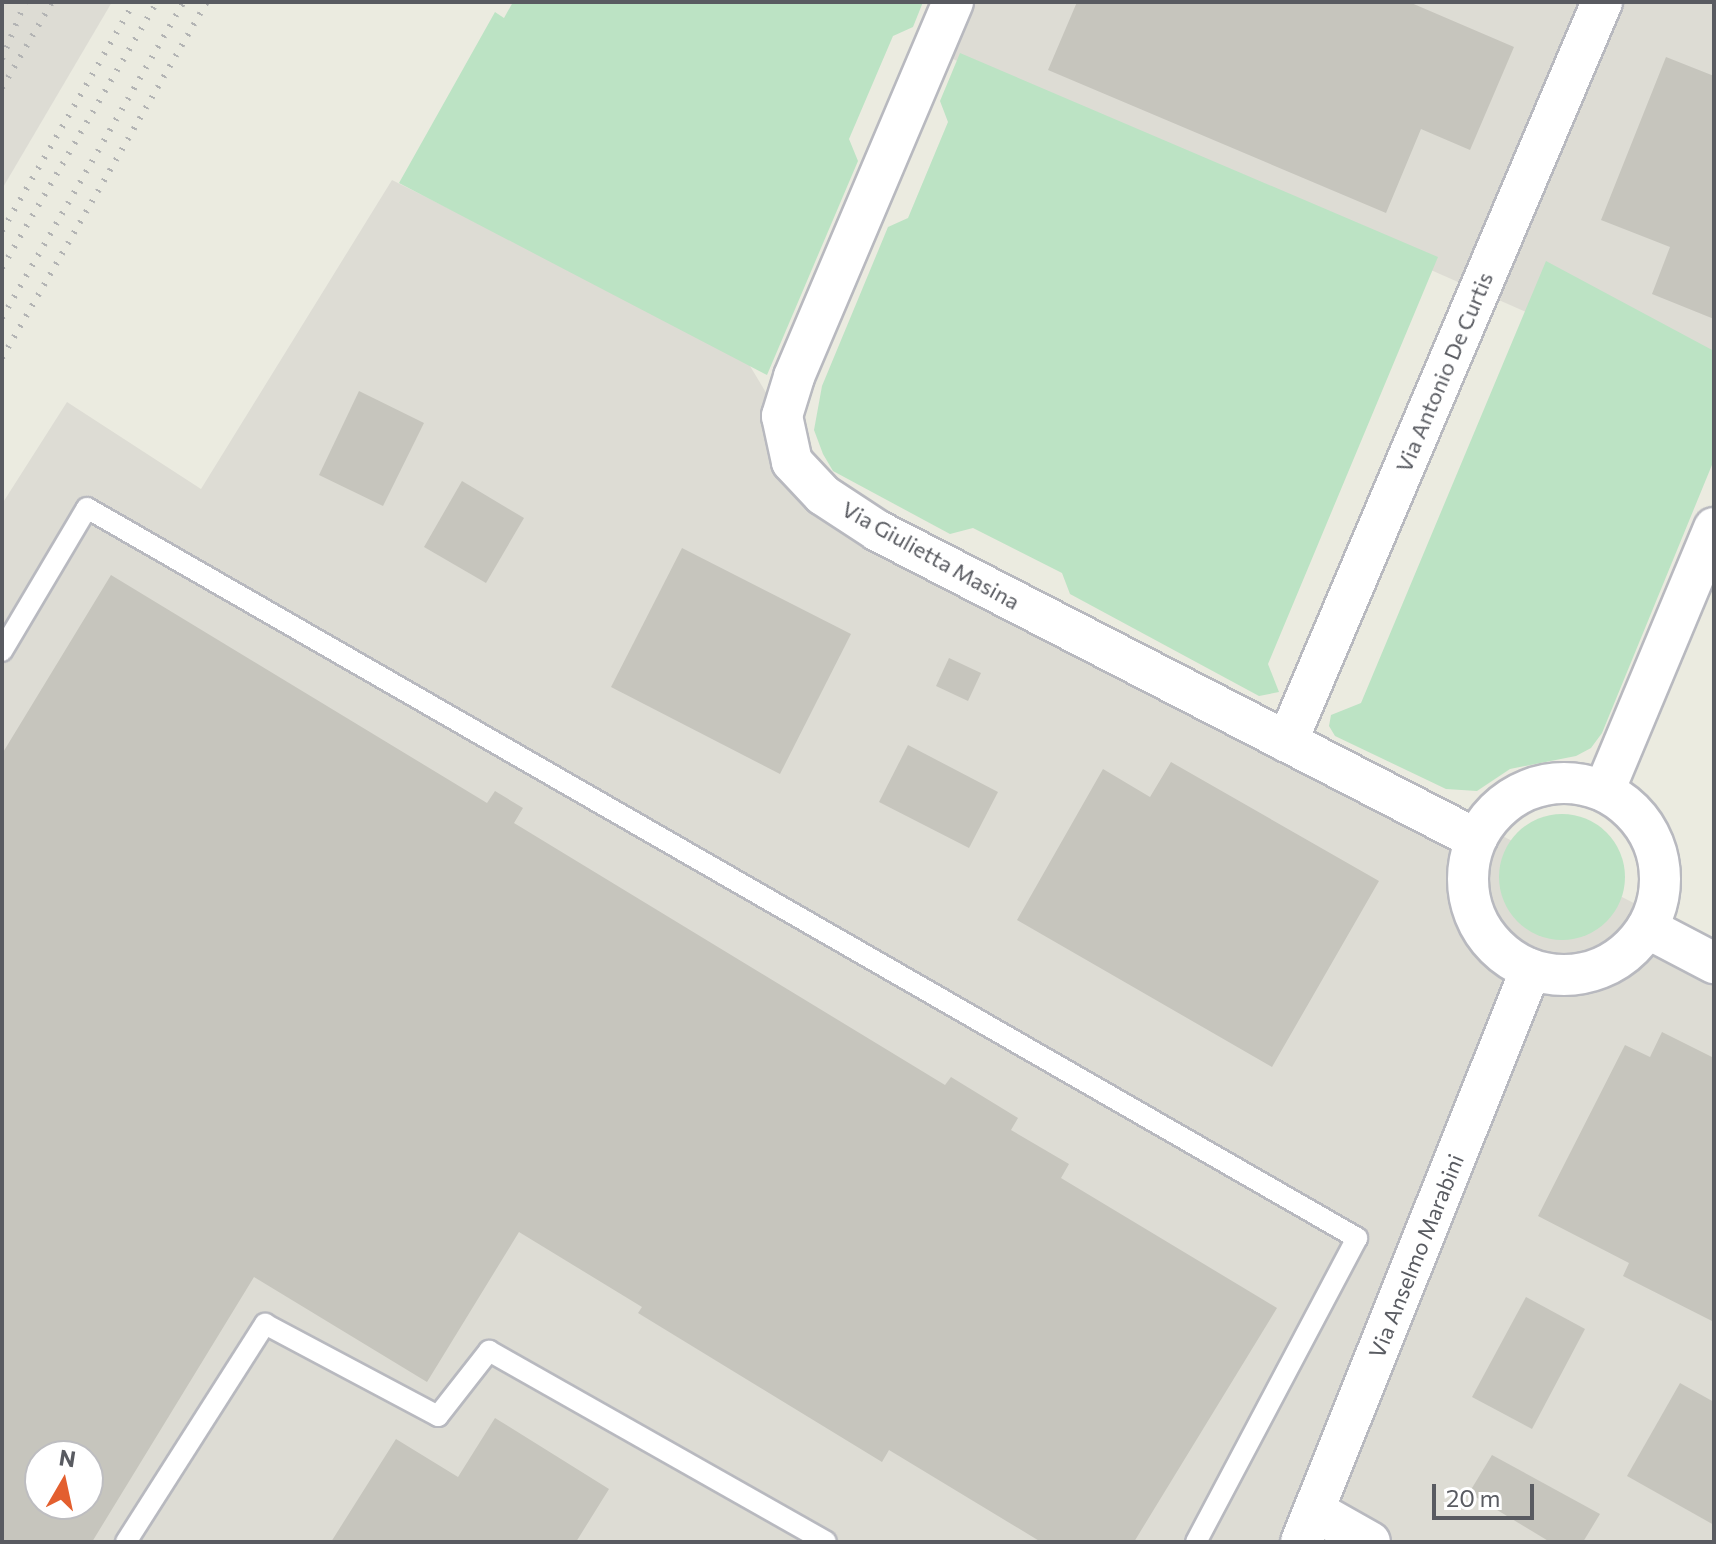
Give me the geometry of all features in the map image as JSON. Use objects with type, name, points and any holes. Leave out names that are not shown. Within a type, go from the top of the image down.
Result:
[{"type":"street","name":"Via Giulietta Masina","points":[[953,2],[794,377],[782,416],[792,462],[823,495],[878,531],[1476,839]]},
{"type":"street","name":"Via Antonio De Curtis","points":[[1287,742],[1602,2]]},
{"type":"street","points":[[1604,791],[1714,528]]},
{"type":"street","points":[[1549,783],[1604,791],[1634,812],[1652,839],[1660,870],[1659,899],[1647,928],[1629,951],[1606,966],[1570,976],[1531,969],[1507,957],[1483,932],[1470,903],[1468,869],[1476,839],[1493,813],[1524,791],[1549,783]]},
{"type":"street","points":[[1647,928],[1714,963]]},
{"type":"street","name":"Via Anselmo Marabini","points":[[1308,1526],[1531,969]]},
{"type":"street","points":[[1308,1526],[1370,1542]]},
{"type":"lane","points":[[2,651],[87,508],[1357,1238],[1196,1542]]},
{"type":"lane","points":[[126,1542],[265,1324],[438,1416],[489,1351],[826,1542]]},
{"type":"shaded area","points":[[2,2],[112,2],[2,189]]},
{"type":"shaded area","points":[[935,2],[1714,2],[1714,395],[919,44]]},
{"type":"shaded area","points":[[392,180],[744,356],[804,456],[906,538],[1097,629],[1714,944],[1714,1542],[2,1542],[2,504],[67,402],[201,489]]},
{"type":"green space","points":[[513,2],[923,2],[913,27],[893,36],[849,139],[858,161],[767,375],[399,183],[495,12],[504,18]]},
{"type":"green space","points":[[960,53],[1438,257],[1268,664],[1279,692],[1259,696],[1070,594],[1062,573],[973,528],[950,534],[833,471],[823,454],[814,430],[822,386],[888,227],[908,218],[948,122],[940,101]]},
{"type":"green space","points":[[1546,261],[1714,351],[1714,460],[1602,733],[1591,748],[1576,756],[1510,769],[1477,791],[1446,789],[1335,736],[1329,726],[1331,715],[1361,703]]},
{"type":"green space","points":[[1562,814],[1586,818],[1607,832],[1621,853],[1625,877],[1621,901],[1607,922],[1586,936],[1562,940],[1538,936],[1517,922],[1503,901],[1499,877],[1503,853],[1517,832],[1538,818]]},
{"type":"building","points":[[1077,2],[1409,2],[1514,47],[1470,150],[1421,129],[1386,213],[1048,70]]},
{"type":"building","points":[[1666,57],[1714,76],[1714,319],[1652,294],[1670,247],[1601,220]]},
{"type":"building","points":[[359,391],[424,423],[383,506],[319,475]]},
{"type":"building","points":[[462,481],[524,518],[486,583],[424,547]]},
{"type":"building","points":[[682,548],[851,634],[780,774],[611,687]]},
{"type":"building","points":[[111,575],[487,803],[495,791],[523,808],[514,823],[945,1085],[951,1077],[1018,1118],[1011,1130],[1069,1164],[1061,1178],[1277,1308],[1134,1542],[1041,1542],[889,1450],[882,1462],[638,1313],[642,1307],[519,1232],[427,1382],[254,1277],[92,1542],[2,1542],[2,754]]},
{"type":"building","points":[[949,658],[981,673],[968,701],[936,686]]},
{"type":"building","points":[[908,745],[998,792],[969,848],[879,802]]},
{"type":"building","points":[[1171,762],[1379,881],[1272,1067],[1017,920],[1103,769],[1150,797]]},
{"type":"building","points":[[1662,1032],[1714,1058],[1714,1322],[1623,1276],[1629,1263],[1538,1216],[1625,1045],[1650,1057]]},
{"type":"building","points":[[1526,1297],[1585,1329],[1532,1429],[1472,1397]]},
{"type":"building","points":[[1680,1383],[1714,1402],[1714,1525],[1627,1476]]},
{"type":"building","points":[[495,1418],[609,1489],[576,1542],[331,1542],[396,1439],[458,1477]]},
{"type":"building","points":[[1492,1455],[1600,1514],[1583,1542],[1550,1542],[1469,1493]]},
{"type":"railway","points":[[2,59],[25,2]]},
{"type":"railway","points":[[2,88],[52,2]]},
{"type":"railway","points":[[2,231],[134,2]]},
{"type":"railway","points":[[2,268],[157,2]]},
{"type":"railway","points":[[2,318],[184,2]]},
{"type":"railway","points":[[2,358],[207,2]]}]
